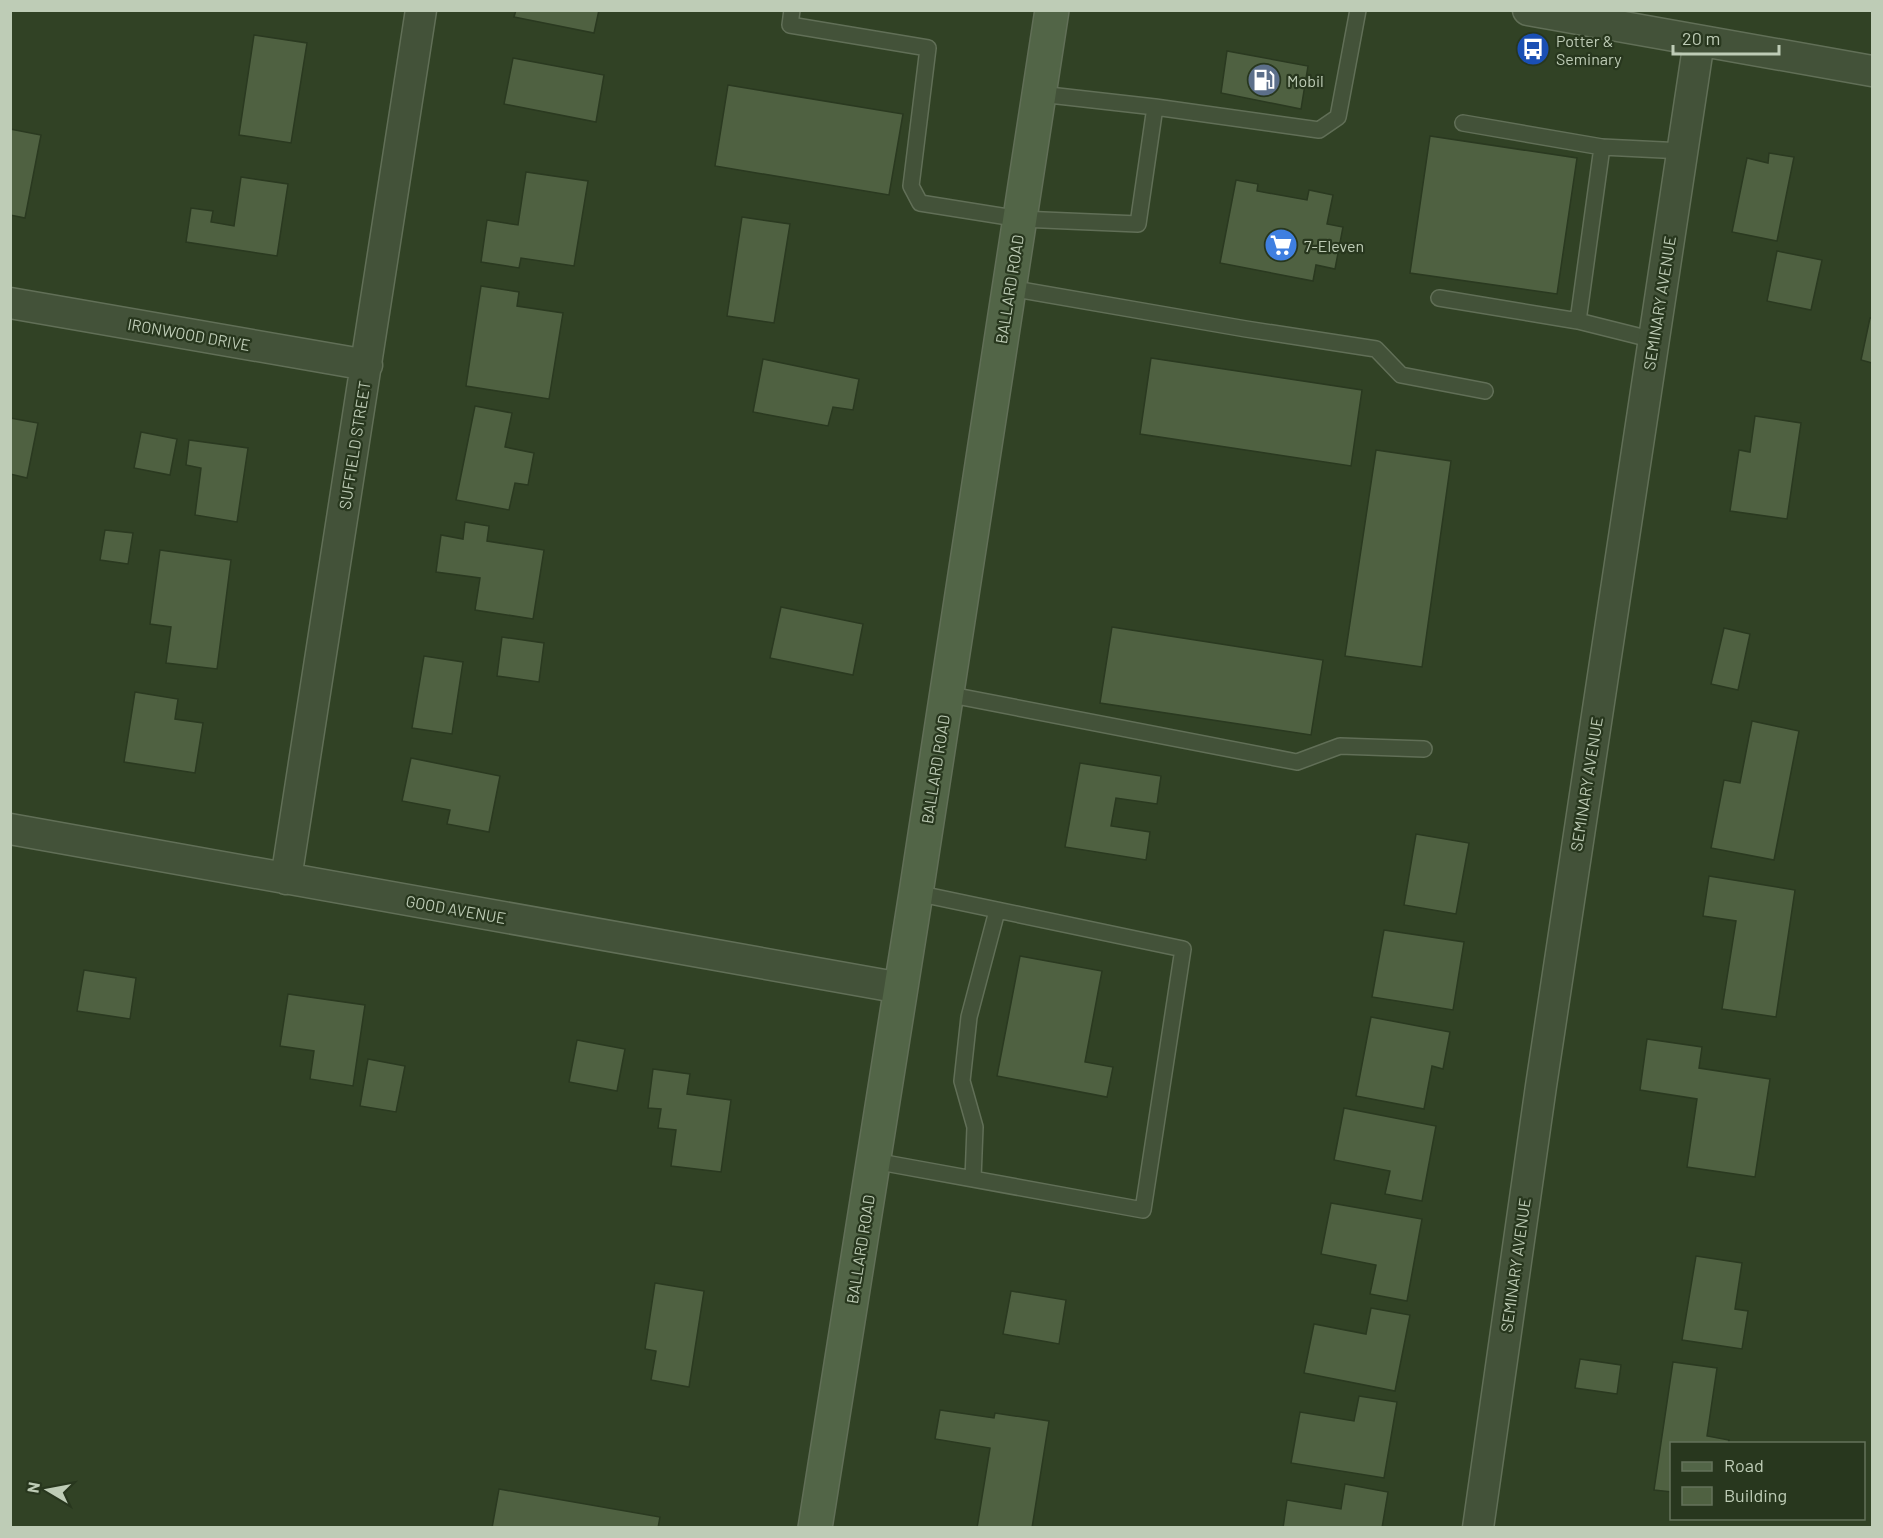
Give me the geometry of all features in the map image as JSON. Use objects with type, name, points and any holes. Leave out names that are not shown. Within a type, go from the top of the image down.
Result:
[{"type":"street","name":"SUFFIELD STREET","points":[[286,879],[421,10]]},
{"type":"street","name":"BALLARD ROAD","points":[[815,1527],[916,893],[1052,10]]},
{"type":"street","points":[[1528,10],[1872,71]]},
{"type":"street","name":"SEMINARY AVENUE","points":[[1478,1527],[1540,1086],[1699,41]]},
{"type":"street","name":"IRONWOOD DRIVE","points":[[10,303],[366,365]]},
{"type":"street","name":"GOOD AVENUE","points":[[10,830],[901,988]]},
{"type":"lane","points":[[792,10],[790,25],[928,48],[910,186],[920,203],[1020,219],[1138,224],[1155,107]]},
{"type":"lane","points":[[1040,94],[1155,107],[1319,130],[1338,117],[1358,10]]},
{"type":"lane","points":[[1463,123],[1602,147],[1683,151]]},
{"type":"lane","points":[[1578,321],[1602,147]]},
{"type":"lane","points":[[1010,288],[1376,349],[1401,375],[1485,391]]},
{"type":"lane","points":[[1438,298],[1578,321],[1654,340]]},
{"type":"lane","points":[[946,694],[1297,762],[1340,746],[1424,749]]},
{"type":"lane","points":[[874,1161],[1143,1210],[1183,949],[916,893]]},
{"type":"lane","points":[[973,1179],[975,1127],[962,1081],[969,1017],[997,911]]},
{"type":"building","points":[[516,10],[599,10],[594,33],[514,17]]},
{"type":"building","points":[[254,35],[307,43],[291,143],[239,135]]},
{"type":"building","name":"Mobil","points":[[1227,51],[1308,66],[1301,109],[1221,93]]},
{"type":"building","points":[[513,58],[604,75],[596,122],[504,104]]},
{"type":"building","points":[[728,85],[903,114],[889,195],[715,166]]},
{"type":"building","points":[[10,129],[41,135],[25,218],[10,215]]},
{"type":"building","points":[[1430,136],[1577,158],[1557,294],[1410,273]]},
{"type":"building","points":[[1769,153],[1794,157],[1777,241],[1732,232],[1747,158],[1768,163]]},
{"type":"building","points":[[526,172],[588,181],[574,266],[521,258],[519,268],[481,262],[487,220],[518,225]]},
{"type":"building","points":[[241,177],[288,184],[277,256],[186,242],[191,208],[213,211],[211,222],[234,226]]},
{"type":"building","name":"7-Eleven","points":[[1236,180],[1258,184],[1257,191],[1307,200],[1309,190],[1333,195],[1327,224],[1343,227],[1335,269],[1316,265],[1313,281],[1220,263]]},
{"type":"building","points":[[742,217],[790,224],[774,323],[727,316]]},
{"type":"building","points":[[1777,251],[1822,260],[1811,310],[1767,301]]},
{"type":"building","points":[[481,286],[519,292],[517,306],[563,313],[549,399],[466,386]]},
{"type":"building","points":[[1870,318],[1872,318],[1872,363],[1861,360]]},
{"type":"building","points":[[1151,358],[1362,390],[1351,466],[1140,434]]},
{"type":"building","points":[[763,359],[859,379],[853,410],[833,407],[828,426],[753,412]]},
{"type":"building","points":[[475,406],[512,413],[505,447],[534,453],[528,485],[515,483],[509,510],[456,500]]},
{"type":"building","points":[[1755,416],[1801,423],[1787,519],[1730,511],[1739,450],[1750,452]]},
{"type":"building","points":[[10,418],[38,423],[27,478],[10,474]]},
{"type":"building","points":[[141,432],[177,439],[170,475],[134,468]]},
{"type":"building","points":[[189,440],[248,448],[237,522],[195,515],[201,468],[186,465]]},
{"type":"building","points":[[1376,450],[1451,461],[1422,667],[1345,656]]},
{"type":"building","points":[[465,522],[489,526],[487,541],[544,550],[533,619],[475,610],[480,578],[436,572],[441,535],[463,539]]},
{"type":"building","points":[[105,530],[133,533],[128,564],[100,560]]},
{"type":"building","points":[[160,550],[231,560],[217,669],[166,663],[171,627],[150,624]]},
{"type":"building","points":[[781,607],[863,624],[853,675],[770,658]]},
{"type":"building","points":[[1112,627],[1323,660],[1311,735],[1100,703]]},
{"type":"building","points":[[1724,628],[1750,634],[1738,690],[1711,684]]},
{"type":"building","points":[[502,637],[544,643],[539,682],[497,676]]},
{"type":"building","points":[[424,656],[463,662],[452,734],[412,728]]},
{"type":"building","points":[[135,692],[178,699],[175,719],[203,723],[195,773],[124,762]]},
{"type":"building","points":[[1752,721],[1799,731],[1774,860],[1711,848],[1724,780],[1740,783]]},
{"type":"building","points":[[411,758],[500,776],[489,832],[447,824],[450,810],[402,801]]},
{"type":"building","points":[[1080,763],[1161,776],[1157,804],[1116,798],[1111,826],[1150,832],[1146,860],[1065,847]]},
{"type":"building","points":[[1416,834],[1469,843],[1456,914],[1404,905]]},
{"type":"building","points":[[1709,876],[1795,890],[1776,1017],[1722,1009],[1736,921],[1703,916]]},
{"type":"building","points":[[1384,930],[1464,942],[1453,1010],[1372,997]]},
{"type":"building","points":[[1020,956],[1102,971],[1085,1062],[1113,1067],[1107,1097],[997,1076]]},
{"type":"building","points":[[84,970],[136,978],[130,1019],[77,1011]]},
{"type":"building","points":[[288,994],[365,1005],[353,1086],[310,1079],[314,1051],[280,1046]]},
{"type":"building","points":[[1371,1017],[1450,1032],[1443,1069],[1432,1066],[1424,1109],[1356,1096]]},
{"type":"building","points":[[1647,1039],[1702,1047],[1699,1068],[1770,1079],[1755,1177],[1687,1167],[1697,1099],[1640,1090]]},
{"type":"building","points":[[577,1040],[625,1049],[617,1091],[569,1082]]},
{"type":"building","points":[[368,1059],[405,1066],[396,1112],[360,1106]]},
{"type":"building","points":[[653,1069],[690,1074],[687,1094],[731,1100],[721,1172],[671,1166],[676,1130],[658,1128],[661,1109],[648,1108]]},
{"type":"building","points":[[1344,1108],[1436,1126],[1422,1201],[1385,1194],[1390,1171],[1334,1160]]},
{"type":"building","points":[[1331,1203],[1422,1219],[1407,1301],[1370,1294],[1376,1265],[1321,1254]]},
{"type":"building","points":[[1696,1256],[1742,1263],[1735,1309],[1748,1311],[1742,1349],[1682,1340]]},
{"type":"building","points":[[655,1283],[704,1291],[689,1387],[651,1380],[656,1351],[645,1349]]},
{"type":"building","points":[[1011,1291],[1066,1300],[1059,1344],[1003,1334]]},
{"type":"building","points":[[1371,1308],[1410,1315],[1395,1391],[1304,1373],[1314,1324],[1366,1334]]},
{"type":"building","points":[[1580,1359],[1621,1365],[1617,1394],[1575,1388]]},
{"type":"building","points":[[1673,1362],[1717,1368],[1707,1436],[1729,1440],[1728,1442],[1670,1442],[1670,1492],[1654,1490]]},
{"type":"building","points":[[1359,1396],[1397,1402],[1384,1478],[1291,1463],[1300,1412],[1354,1421]]},
{"type":"building","points":[[940,1410],[994,1418],[995,1413],[1049,1421],[1032,1528],[977,1528],[990,1448],[935,1439]]},
{"type":"building","points":[[1345,1484],[1388,1492],[1382,1528],[1283,1528],[1287,1500],[1341,1509]]},
{"type":"building","points":[[499,1489],[660,1517],[658,1528],[492,1528]]},
{"type":"place","name":"Potter & Seminary","points":[[1533,49]]},
{"type":"place","name":"Mobil","points":[[1264,80]]},
{"type":"place","name":"7-Eleven","points":[[1281,245]]}]
